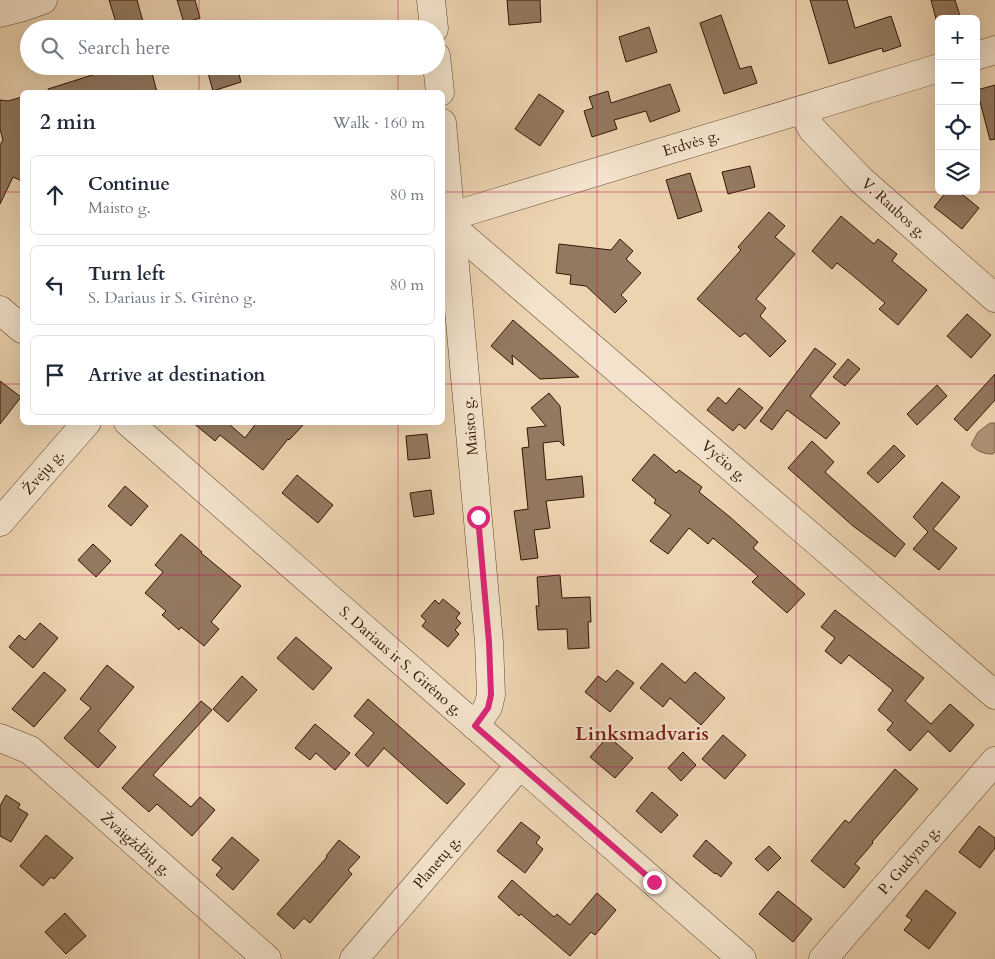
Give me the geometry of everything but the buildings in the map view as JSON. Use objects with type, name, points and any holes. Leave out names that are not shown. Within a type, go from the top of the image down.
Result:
[{"type":"street","points":[[0,13],[43,0]]},
{"type":"street","points":[[431,0],[433,20]]},
{"type":"street","points":[[980,55],[995,50]]},
{"type":"street","name":"Erdvės g.","points":[[449,221],[935,69]]},
{"type":"street","points":[[438,75],[440,90]]},
{"type":"street","name":"V. Raubos g.","points":[[802,110],[812,129],[861,180],[995,298]]},
{"type":"street","name":"Maisto g.","points":[[445,165],[489,642],[491,695],[488,708],[475,726]]},
{"type":"street","name":"Vyčio g.","points":[[449,221],[995,695]]},
{"type":"street","points":[[0,310],[20,327]]},
{"type":"street","name":"Žvejų g.","points":[[0,522],[84,425]]},
{"type":"street","name":"S. Dariaus ir S. Girėno g.","points":[[131,425],[742,959]]},
{"type":"street","name":"Žvaigždžių g.","points":[[0,738],[30,750],[267,959]]},
{"type":"street","name":"P. Gudyno g.","points":[[823,959],[995,761]]},
{"type":"street","name":"Planetų g.","points":[[354,959],[520,765]]},
{"type":"shaded area","points":[[990,423],[995,423],[995,452],[987,454],[971,445],[978,432]]},
{"type":"district","name":"Linksmadvaris","points":[[642,733]]},
{"type":"route","points":[[478,517],[489,642],[491,695],[488,708],[475,726],[654,882]]}]
